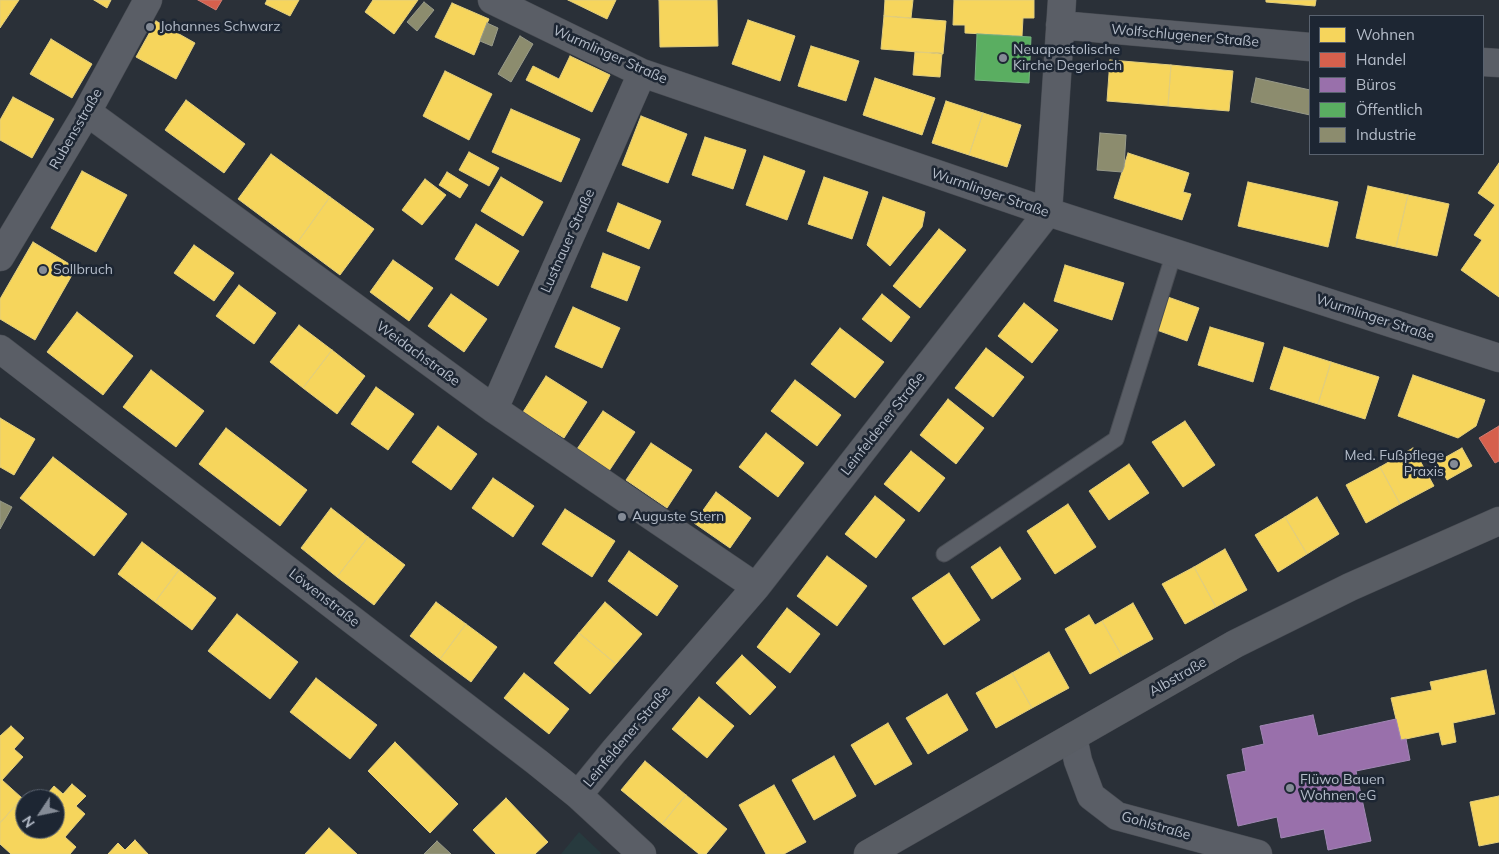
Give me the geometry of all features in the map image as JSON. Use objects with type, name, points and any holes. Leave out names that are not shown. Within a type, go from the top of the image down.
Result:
[{"type":"street","name":"Rubensstraße","points":[[0,257],[87,112],[148,0]]},
{"type":"street","name":"Wurmlinger Straße","points":[[492,0],[642,73],[1048,212],[1499,358]]},
{"type":"street","name":"Wolfschlugener Straße","points":[[1061,12],[1309,47]]},
{"type":"street","points":[[1048,212],[1061,12]]},
{"type":"street","points":[[1484,62],[1499,63]]},
{"type":"street","name":"Lustnauer Straße","points":[[494,410],[642,73]]},
{"type":"street","name":"Weidachstraße","points":[[87,112],[494,410],[756,587]]},
{"type":"street","name":"Leinfeldener Straße","points":[[578,795],[756,587],[1048,212]]},
{"type":"street","name":"Löwenstraße","points":[[0,348],[578,795],[642,854]]},
{"type":"street","name":"Albstraße","points":[[868,854],[891,846],[1073,737],[1235,644],[1350,586],[1499,522]]},
{"type":"street","name":"Gohlstraße","points":[[1073,737],[1078,761],[1091,796],[1117,816],[1258,854]]},
{"type":"lane","points":[[944,554],[1116,439],[1174,253]]},
{"type":"green space","points":[[579,832],[600,852],[601,854],[561,854]]},
{"type":"building: Wohnen","points":[[0,0],[19,0],[0,28]]},
{"type":"building: Wohnen","points":[[94,0],[111,0],[107,8]]},
{"type":"building: Wohnen","points":[[267,0],[299,0],[290,16],[265,4]]},
{"type":"building: Wohnen","points":[[373,0],[418,0],[394,34],[365,12]]},
{"type":"building: Wohnen","points":[[568,0],[616,0],[607,19]]},
{"type":"building: Wohnen","points":[[659,0],[717,0],[718,46],[660,47]]},
{"type":"building: Wohnen","points":[[885,0],[913,0],[911,18],[884,16]]},
{"type":"building: Wohnen","points":[[954,0],[1034,0],[1034,18],[1023,18],[1022,36],[965,33],[965,25],[953,25]]},
{"type":"building: Wohnen","points":[[1266,0],[1316,0],[1315,6],[1266,2]]},
{"type":"building: Wohnen","points":[[452,3],[489,19],[474,55],[435,37]]},
{"type":"building: Wohnen","points":[[884,16],[946,21],[943,54],[881,49]]},
{"type":"building: Wohnen","points":[[748,20],[795,36],[780,81],[732,64]]},
{"type":"building: Wohnen","points":[[156,21],[195,43],[176,79],[136,57]]},
{"type":"building: Wohnen","points":[[51,39],[92,64],[72,98],[30,74]]},
{"type":"building: Wohnen","points":[[811,46],[859,61],[846,101],[798,86]]},
{"type":"building: Wohnen","points":[[915,52],[942,53],[940,77],[913,75]]},
{"type":"building: Wohnen","points":[[570,56],[610,75],[592,112],[526,80],[533,66],[559,79]]},
{"type":"building: Wohnen","points":[[1110,60],[1171,65],[1168,106],[1107,101]]},
{"type":"building: Wohnen","points":[[1171,65],[1233,71],[1229,111],[1168,106]]},
{"type":"building: Wohnen","points":[[445,71],[492,94],[469,140],[423,116]]},
{"type":"building: Wohnen","points":[[875,78],[935,98],[922,135],[863,115]]},
{"type":"building: Wohnen","points":[[13,97],[54,119],[32,158],[0,140],[0,120]]},
{"type":"building: Wohnen","points":[[186,100],[245,144],[224,173],[165,130]]},
{"type":"building: Wohnen","points":[[946,101],[983,113],[969,155],[932,143]]},
{"type":"building: Wohnen","points":[[511,109],[580,139],[561,182],[492,152]]},
{"type":"building: Wohnen","points":[[983,113],[1021,125],[1007,167],[969,155]]},
{"type":"building: Wohnen","points":[[641,116],[687,134],[668,183],[622,165]]},
{"type":"building: Wohnen","points":[[705,137],[746,150],[733,189],[692,175]]},
{"type":"building: Wohnen","points":[[469,152],[499,168],[489,186],[459,170]]},
{"type":"building: Wohnen","points":[[1128,153],[1189,173],[1183,192],[1191,194],[1182,220],[1114,198]]},
{"type":"building: Wohnen","points":[[271,154],[330,197],[297,243],[238,199]]},
{"type":"building: Wohnen","points":[[764,156],[805,171],[787,220],[746,205]]},
{"type":"building: Wohnen","points":[[1499,163],[1499,297],[1461,270],[1482,240],[1474,235],[1495,205],[1478,193]]},
{"type":"building: Wohnen","points":[[82,171],[127,195],[96,252],[51,228]]},
{"type":"building: Wohnen","points":[[447,172],[468,185],[460,198],[439,185]]},
{"type":"building: Wohnen","points":[[501,177],[543,202],[523,236],[481,211]]},
{"type":"building: Wohnen","points":[[824,177],[868,192],[852,239],[808,224]]},
{"type":"building: Wohnen","points":[[425,179],[446,195],[422,225],[402,210]]},
{"type":"building: Wohnen","points":[[1248,182],[1338,202],[1328,247],[1238,226]]},
{"type":"building: Wohnen","points":[[1368,186],[1408,195],[1396,247],[1356,238]]},
{"type":"building: Wohnen","points":[[1408,195],[1449,204],[1437,256],[1396,247]]},
{"type":"building: Wohnen","points":[[330,197],[374,229],[340,275],[297,243]]},
{"type":"building: Wohnen","points":[[883,197],[925,212],[922,227],[890,266],[867,245]]},
{"type":"building: Wohnen","points":[[618,203],[661,221],[649,249],[607,231]]},
{"type":"building: Wohnen","points":[[476,224],[519,251],[498,286],[455,259]]},
{"type":"building: Wohnen","points":[[939,229],[966,250],[920,308],[893,286]]},
{"type":"building: Wohnen","points":[[33,242],[76,268],[35,340],[0,319],[0,299]]},
{"type":"building: Wohnen","points":[[194,245],[234,273],[214,301],[174,273]]},
{"type":"building: Wohnen","points":[[603,253],[640,267],[627,301],[591,287]]},
{"type":"building: Wohnen","points":[[393,260],[433,288],[409,321],[370,292]]},
{"type":"building: Wohnen","points":[[1065,265],[1124,283],[1112,320],[1054,301]]},
{"type":"building: Wohnen","points":[[239,285],[276,313],[254,344],[216,316]]},
{"type":"building: Wohnen","points":[[451,294],[487,319],[464,352],[428,326]]},
{"type":"building: Wohnen","points":[[882,294],[910,317],[891,342],[862,319]]},
{"type":"building: Wohnen","points":[[1165,296],[1199,308],[1187,341],[1154,329]]},
{"type":"building: Wohnen","points":[[1024,303],[1058,330],[1032,363],[998,336]]},
{"type":"building: Wohnen","points":[[573,307],[620,328],[602,368],[555,347]]},
{"type":"building: Wohnen","points":[[77,312],[133,356],[103,395],[47,352]]},
{"type":"building: Wohnen","points":[[299,325],[332,350],[303,388],[270,362]]},
{"type":"building: Wohnen","points":[[1210,327],[1264,343],[1253,382],[1198,365]]},
{"type":"building: Wohnen","points":[[840,328],[884,362],[855,398],[811,364]]},
{"type":"building: Wohnen","points":[[1284,347],[1331,362],[1318,404],[1270,389]]},
{"type":"building: Wohnen","points":[[986,348],[1024,377],[993,417],[955,388]]},
{"type":"building: Wohnen","points":[[332,350],[365,376],[337,414],[303,388]]},
{"type":"building: Wohnen","points":[[1331,362],[1379,377],[1365,419],[1318,404]]},
{"type":"building: Wohnen","points":[[151,370],[204,411],[176,447],[123,407]]},
{"type":"building: Wohnen","points":[[1413,375],[1485,400],[1476,426],[1458,438],[1398,416]]},
{"type":"building: Wohnen","points":[[546,376],[587,402],[564,438],[523,412]]},
{"type":"building: Wohnen","points":[[795,380],[841,415],[817,446],[771,411]]},
{"type":"building: Wohnen","points":[[376,387],[414,414],[388,450],[351,424]]},
{"type":"building: Wohnen","points":[[948,399],[984,428],[956,464],[920,435]]},
{"type":"building: Wohnen","points":[[603,411],[635,432],[609,471],[577,449]]},
{"type":"building: Wohnen","points":[[0,418],[35,439],[14,475],[0,467]]},
{"type":"building: Wohnen","points":[[1185,421],[1215,465],[1183,487],[1152,442]]},
{"type":"building: Wohnen","points":[[438,426],[477,454],[451,490],[412,462]]},
{"type":"building: Wohnen","points":[[226,428],[307,490],[280,526],[199,464]]},
{"type":"building: Wohnen","points":[[766,433],[804,463],[778,497],[739,467]]},
{"type":"building: Wohnen","points":[[651,443],[692,470],[667,508],[626,480]]},
{"type":"building: Wohnen","points":[[1413,448],[1434,486],[1400,504],[1380,467]]},
{"type":"building: Wohnen","name":"Med. Fußpflege Praxis","points":[[1462,448],[1472,466],[1447,480],[1437,462]]},
{"type":"building: Wohnen","points":[[911,451],[945,478],[919,512],[884,484]]},
{"type":"building: Wohnen","points":[[53,457],[127,514],[94,556],[20,498]]},
{"type":"building: Wohnen","points":[[1129,464],[1149,493],[1109,520],[1089,491]]},
{"type":"building: Wohnen","points":[[1380,467],[1400,504],[1366,523],[1346,485]]},
{"type":"building: Wohnen","points":[[493,478],[534,506],[513,537],[472,508]]},
{"type":"building: Wohnen","points":[[716,492],[751,518],[730,548],[694,523]]},
{"type":"building: Wohnen","points":[[875,496],[905,520],[876,558],[845,534]]},
{"type":"building: Wohnen","points":[[1317,497],[1339,534],[1307,554],[1285,517]]},
{"type":"building: Wohnen","points":[[1068,504],[1096,547],[1055,574],[1027,531]]},
{"type":"building: Wohnen","points":[[331,508],[368,537],[337,577],[301,548]]},
{"type":"building: Wohnen","points":[[565,509],[615,541],[592,577],[542,544]]},
{"type":"building: Wohnen","points":[[1285,517],[1307,554],[1278,572],[1255,535]]},
{"type":"building: Wohnen","points":[[368,537],[405,565],[374,605],[337,577]]},
{"type":"building: Wohnen","points":[[142,542],[179,570],[155,602],[118,574]]},
{"type":"building: Wohnen","points":[[1000,547],[1021,579],[992,599],[971,567]]},
{"type":"building: Wohnen","points":[[1225,549],[1247,590],[1216,607],[1194,567]]},
{"type":"building: Wohnen","points":[[629,551],[678,586],[657,616],[608,581]]},
{"type":"building: Wohnen","points":[[827,556],[867,586],[837,626],[797,596]]},
{"type":"building: Wohnen","points":[[1194,567],[1216,607],[1185,624],[1162,584]]},
{"type":"building: Wohnen","points":[[179,570],[216,598],[192,630],[155,602]]},
{"type":"building: Wohnen","points":[[949,573],[980,620],[944,645],[912,598]]},
{"type":"building: Wohnen","points":[[436,602],[466,624],[440,659],[410,636]]},
{"type":"building: Wohnen","points":[[605,602],[642,634],[616,664],[579,633]]},
{"type":"building: Wohnen","points":[[1133,603],[1153,639],[1122,656],[1102,621]]},
{"type":"building: Wohnen","points":[[787,608],[820,634],[790,673],[757,647]]},
{"type":"building: Wohnen","points":[[237,614],[298,662],[270,699],[208,651]]},
{"type":"building: Wohnen","points":[[1089,615],[1095,625],[1102,621],[1122,656],[1090,674],[1065,629]]},
{"type":"building: Wohnen","points":[[466,624],[497,647],[471,682],[440,659]]},
{"type":"building: Wohnen","points":[[579,633],[616,664],[590,694],[554,663]]},
{"type":"building: Wohnen","points":[[1049,652],[1069,688],[1032,708],[1012,673]]},
{"type":"building: Wohnen","points":[[742,655],[776,687],[750,715],[716,683]]},
{"type":"building: Wohnen","points":[[1486,670],[1495,714],[1453,723],[1456,742],[1442,745],[1439,732],[1401,740],[1391,698],[1432,690],[1430,682]]},
{"type":"building: Wohnen","points":[[524,673],[569,709],[549,734],[504,698]]},
{"type":"building: Wohnen","points":[[1012,673],[1032,708],[996,728],[976,693]]},
{"type":"building: Wohnen","points":[[316,678],[377,725],[350,759],[290,712]]},
{"type":"building: Wohnen","points":[[947,694],[968,730],[928,754],[906,718]]},
{"type":"building: Wohnen","points":[[699,697],[734,726],[707,758],[672,729]]},
{"type":"building: Wohnen","points":[[888,723],[912,764],[875,785],[851,745]]},
{"type":"building: Wohnen","points":[[11,726],[24,738],[14,749],[23,757],[2,780],[15,792],[15,806],[0,823],[0,736]]},
{"type":"building: Wohnen","points":[[395,742],[458,804],[430,833],[368,771]]},
{"type":"building: Wohnen","points":[[834,756],[856,796],[814,820],[792,780]]},
{"type":"building: Wohnen","points":[[645,761],[686,795],[662,824],[621,790]]},
{"type":"building: Wohnen","points":[[72,784],[86,796],[76,806],[85,814],[65,837],[65,792]]},
{"type":"building: Wohnen","points":[[774,785],[806,842],[784,854],[766,854],[739,805]]},
{"type":"building: Wohnen","points":[[686,795],[727,829],[706,854],[699,854],[662,824]]},
{"type":"building: Wohnen","points":[[1499,796],[1499,842],[1479,846],[1470,802]]},
{"type":"building: Wohnen","points":[[506,798],[548,842],[535,854],[496,854],[473,830]]},
{"type":"building: Wohnen","points":[[15,806],[15,839],[65,839],[65,837],[76,847],[70,854],[11,854],[0,844],[0,823]]},
{"type":"building: Wohnen","points":[[329,828],[357,854],[305,854]]},
{"type":"building: Wohnen","points":[[135,840],[148,854],[108,854],[118,843],[125,850]]},
{"type":"building: Handel","points":[[198,0],[222,0],[216,10]]},
{"type":"building: Handel","points":[[1499,426],[1499,461],[1495,463],[1479,438]]},
{"type":"building: Büros","points":[[1313,715],[1318,736],[1396,719],[1401,740],[1406,739],[1410,760],[1356,771],[1371,841],[1328,850],[1324,829],[1281,838],[1277,817],[1238,826],[1227,775],[1246,771],[1242,749],[1264,744],[1260,726]]},
{"type":"building: Öffentlich","name":"Neuapostolische Kirche Degerloch","points":[[977,34],[1031,37],[1029,83],[975,80]]},
{"type":"building: Industrie","points":[[424,2],[434,10],[417,31],[407,22]]},
{"type":"building: Industrie","points":[[487,23],[498,28],[492,46],[480,41]]},
{"type":"building: Industrie","points":[[520,36],[533,44],[511,82],[498,74]]},
{"type":"building: Industrie","points":[[1256,78],[1309,90],[1309,115],[1251,102]]},
{"type":"building: Industrie","points":[[1100,133],[1126,135],[1122,172],[1097,170]]},
{"type":"building: Industrie","points":[[0,501],[12,507],[0,529]]},
{"type":"building: Industrie","points":[[437,841],[451,854],[424,854]]},
{"type":"place","name":"Johannes Schwarz","points":[[150,27]]},
{"type":"place","name":"Neuapostolische Kirche Degerloch","points":[[1003,58]]},
{"type":"place","name":"Sollbruch","points":[[43,270]]},
{"type":"place","name":"Med. Fußpflege Praxis","points":[[1454,464]]},
{"type":"place","name":"Auguste Stern","points":[[622,517]]},
{"type":"place","name":"Flüwo Bauen Wohnen eG","points":[[1290,788]]}]
